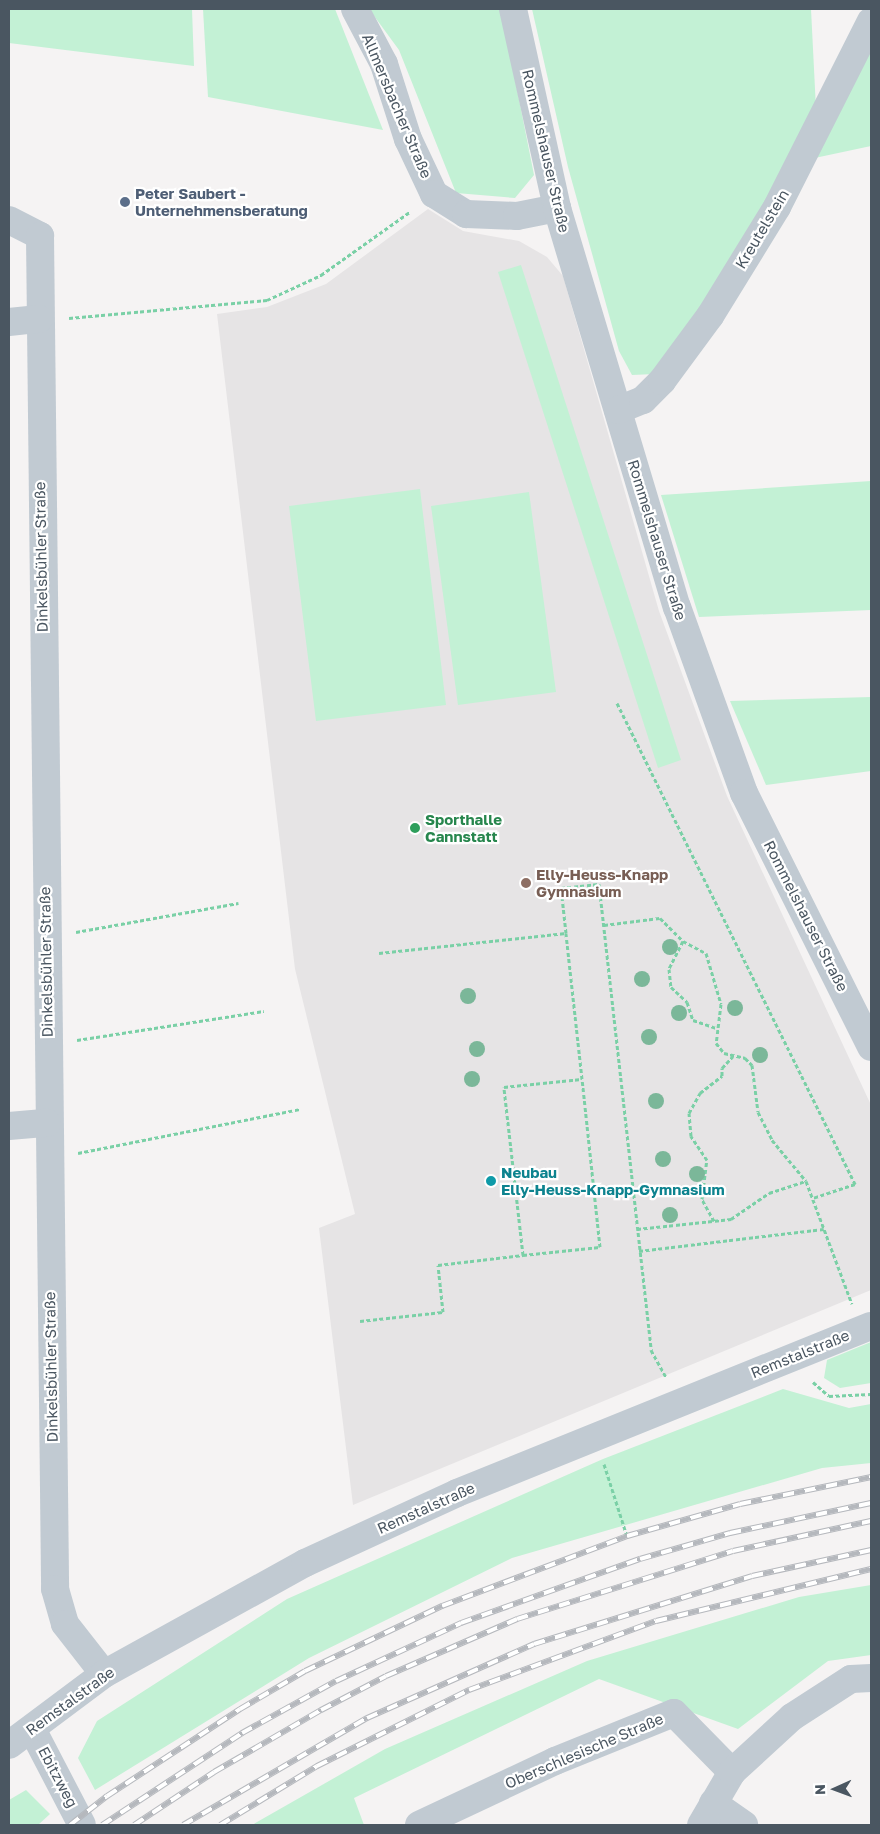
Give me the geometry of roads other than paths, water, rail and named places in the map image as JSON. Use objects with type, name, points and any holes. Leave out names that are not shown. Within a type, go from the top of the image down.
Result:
[{"type":"street","name":"Allmersbacher Straße","points":[[355,9],[384,64],[408,139],[434,194],[466,214],[516,216],[557,208]]},
{"type":"street","name":"Rommelshauser Straße","points":[[514,9],[557,208],[676,607],[744,793],[871,1047]]},
{"type":"street","name":"Kreutelstein","points":[[618,410],[642,400],[662,381],[710,316],[777,207],[871,20]]},
{"type":"street","name":"Dinkelsbühler Straße","points":[[9,220],[40,236],[39,319],[48,1159],[55,1589],[65,1624],[104,1674]]},
{"type":"street","points":[[9,322],[39,319]]},
{"type":"street","points":[[9,1126],[48,1123]]},
{"type":"street","name":"Remstalstraße","points":[[9,1745],[104,1674],[305,1563],[457,1493],[867,1328]]},
{"type":"street","points":[[744,1825],[707,1814],[732,1772],[792,1717],[861,1678]]},
{"type":"street","name":"Oberschlesische Straße","points":[[418,1825],[555,1761],[674,1713],[732,1772]]},
{"type":"street","name":"Ebitzweg","points":[[32,1729],[77,1814]]},
{"type":"railway","points":[[70,1825],[107,1796],[240,1709],[305,1671],[442,1606],[627,1536],[740,1504],[871,1477]]},
{"type":"railway","points":[[102,1825],[242,1733],[336,1681],[461,1623],[640,1559],[730,1533],[871,1503]]},
{"type":"railway","points":[[134,1825],[214,1772],[321,1710],[386,1676],[517,1619],[733,1551],[871,1521]]},
{"type":"railway","points":[[183,1825],[367,1718],[534,1644],[752,1576],[871,1550]]},
{"type":"railway","points":[[220,1825],[317,1766],[469,1690],[656,1621],[871,1569]]},
{"type":"place","name":"Peter Saubert - Unternehmensberatung","points":[[125,202]]},
{"type":"place","name":"Sporthalle Cannstatt","points":[[415,828]]},
{"type":"place","name":"Elly-Heuss-Knapp Gymnasium","points":[[526,883]]},
{"type":"place","name":"Neubau Elly-Heuss-Knapp-Gymnasium","points":[[491,1181]]}]
